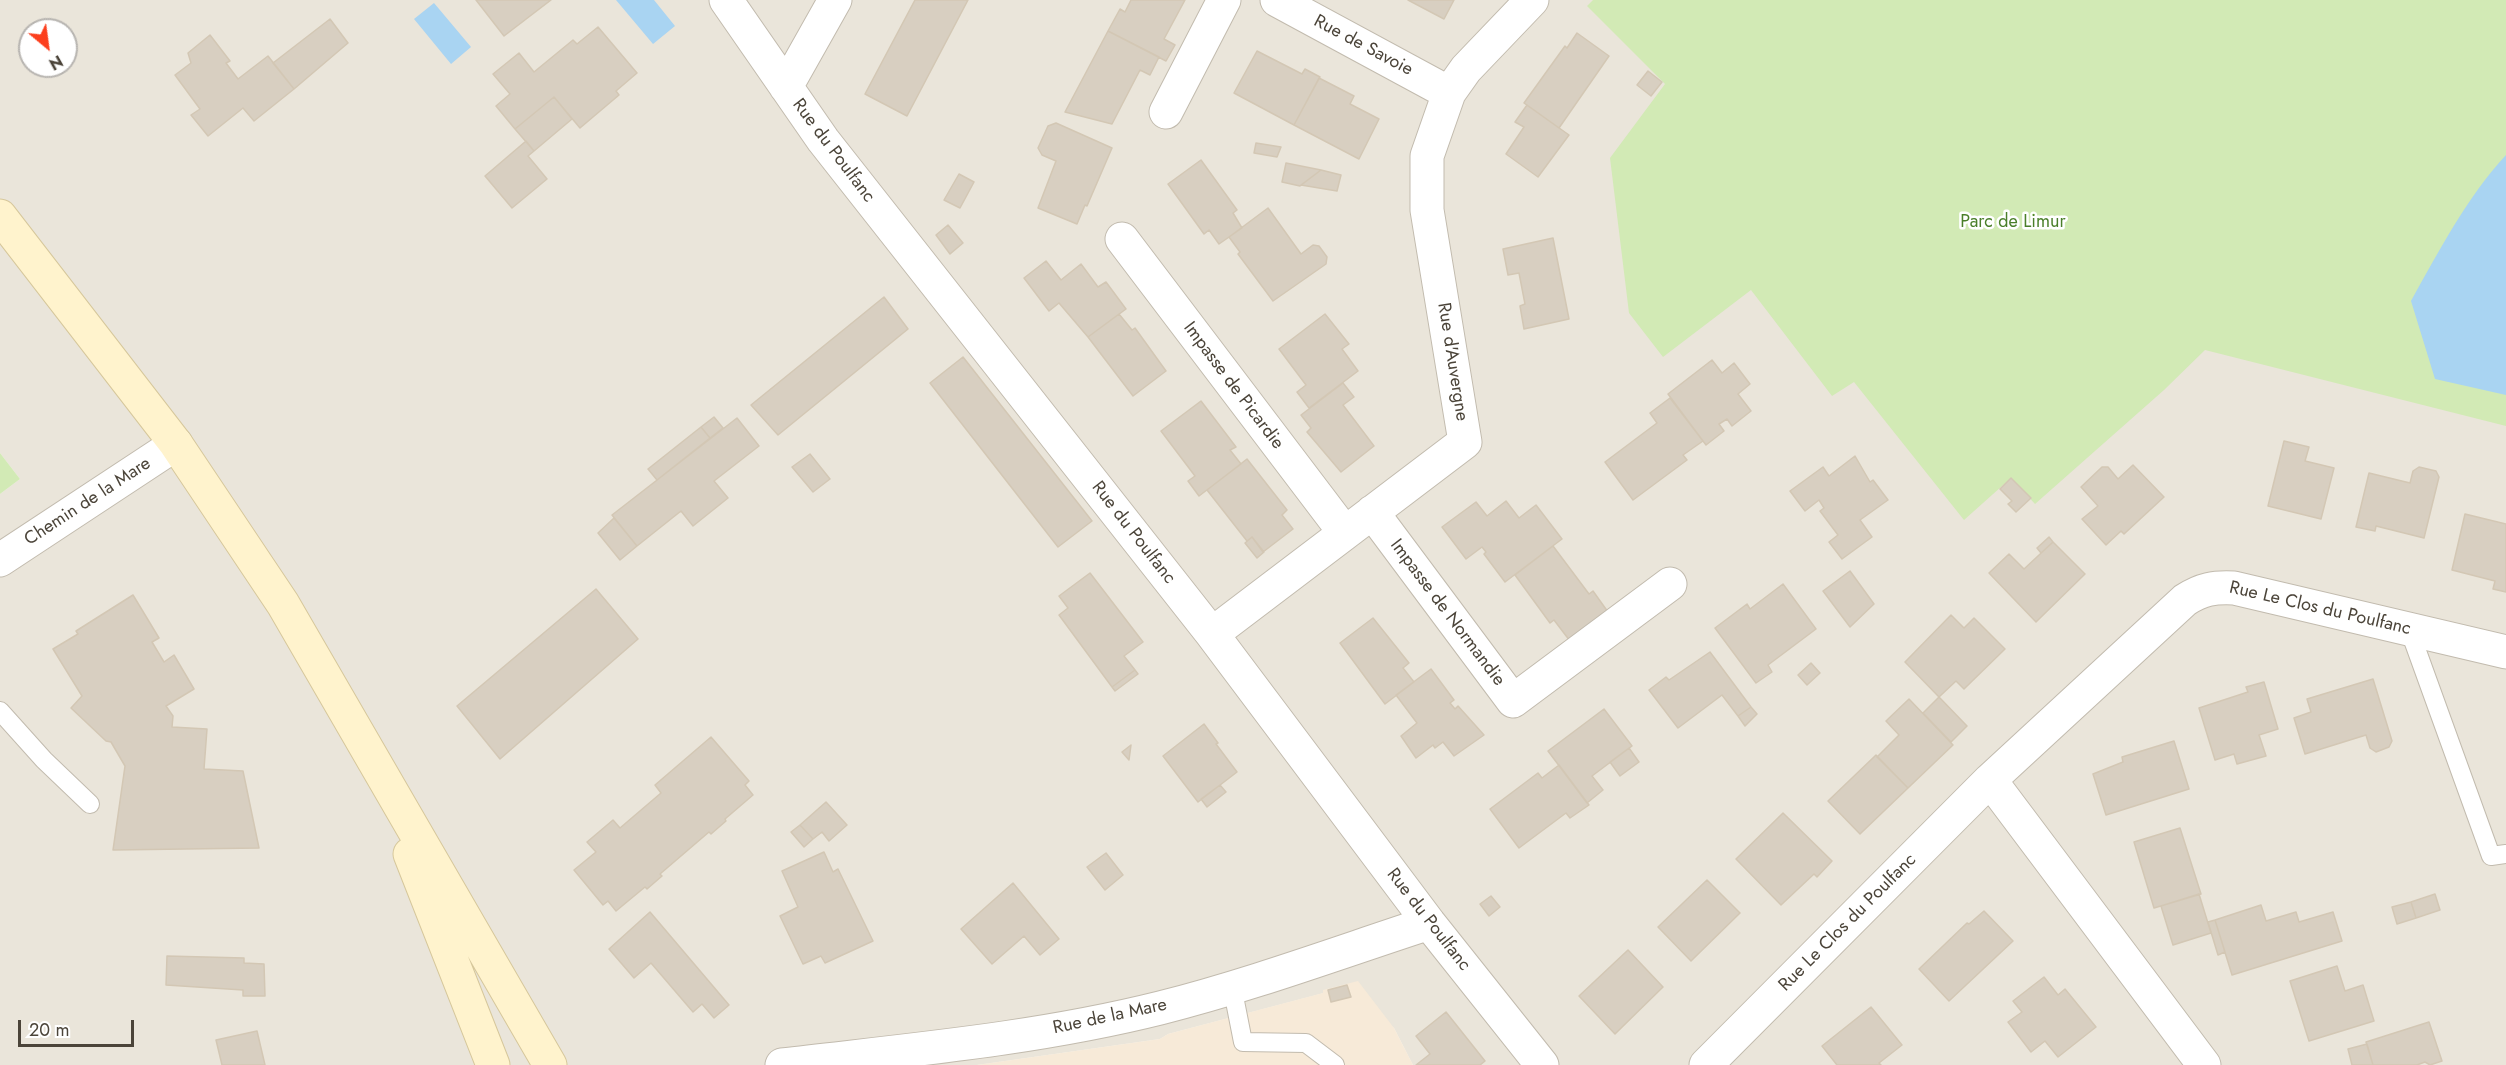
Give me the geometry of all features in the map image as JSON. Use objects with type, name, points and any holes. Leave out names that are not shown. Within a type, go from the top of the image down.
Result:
[{"type":"main road","points":[[0,216],[176,444],[283,604],[550,1065]]},
{"type":"main road","points":[[370,752],[493,1065]]},
{"type":"street","name":"Rue du Poulfanc","points":[[726,0],[838,159],[1212,634],[1429,923],[1542,1065]]},
{"type":"street","points":[[786,87],[835,0]]},
{"type":"street","points":[[1166,112],[1224,0]]},
{"type":"street","name":"Rue de Savoie","points":[[1277,0],[1449,93]]},
{"type":"street","name":"Rue d'Auvergne","points":[[1212,634],[1465,442],[1427,210],[1427,156],[1449,93],[1466,69],[1532,0]]},
{"type":"street","name":"Impasse de Picardie","points":[[1122,239],[1345,533]]},
{"type":"street","name":"Chemin de la Mare","points":[[0,560],[176,444]]},
{"type":"street","name":"Impasse de Normandie","points":[[1372,512],[1513,701],[1670,584]]},
{"type":"street","name":"Rue Le Clos du Poulfanc","points":[[1706,1065],[1990,780],[2185,600],[2204,590],[2211,587],[2234,588],[2506,652]]},
{"type":"street","points":[[1990,780],[2204,1065]]},
{"type":"street","name":"Rue de la Mare","points":[[782,1065],[1016,1037],[1159,1008],[1325,958],[1429,923]]},
{"type":"lane","points":[[2409,629],[2491,856],[2506,854]]},
{"type":"lane","points":[[0,711],[44,760],[90,804]]},
{"type":"lane","points":[[1232,986],[1243,1042],[1306,1043],[1335,1065]]},
{"type":"shaded area","points":[[0,0],[2506,0],[2506,1065],[1413,1065],[1394,1028],[1323,990],[1324,993],[1168,1034],[1160,1039],[977,1065],[0,1065],[0,494],[20,479],[0,453]]},
{"type":"shaded area","points":[[1358,981],[1394,1028],[1413,1065],[977,1065],[1160,1039],[1168,1034],[1323,993],[1323,990]]},
{"type":"green space","name":"Parc de Limur","points":[[1593,0],[2506,0],[2506,426],[2205,350],[2164,390],[2035,504],[2011,478],[1964,520],[1854,382],[1832,396],[1751,290],[1663,357],[1629,313],[1610,158],[1665,84],[1587,6]]},
{"type":"green space","points":[[0,453],[20,479],[0,494]]},
{"type":"water","points":[[616,0],[654,0],[675,26],[653,44]]},
{"type":"water","points":[[434,3],[471,47],[451,64],[414,19]]},
{"type":"water","points":[[2506,155],[2506,395],[2435,379],[2411,301],[2466,206]]},
{"type":"building","points":[[476,0],[551,0],[504,36]]},
{"type":"building","points":[[915,0],[968,0],[907,116],[865,94]]},
{"type":"building","points":[[1131,0],[1185,0],[1164,39],[1175,45],[1166,61],[1108,31],[1120,9],[1125,12]]},
{"type":"building","points":[[1408,0],[1454,0],[1444,19]]},
{"type":"building","points":[[330,19],[348,43],[294,89],[273,63]]},
{"type":"building","points":[[598,27],[637,73],[616,91],[619,95],[580,128],[554,97],[515,129],[496,106],[510,94],[493,74],[519,53],[534,72],[573,40],[577,44]]},
{"type":"building","points":[[1108,31],[1159,57],[1150,75],[1140,70],[1112,124],[1065,112]]},
{"type":"building","points":[[1577,33],[1609,56],[1559,128],[1524,103]]},
{"type":"building","points":[[210,35],[230,61],[226,63],[238,79],[268,56],[294,89],[254,121],[243,108],[208,136],[191,115],[200,109],[175,75],[191,63],[188,53]]},
{"type":"building","points":[[1257,51],[1302,74],[1305,69],[1320,77],[1294,125],[1234,93]]},
{"type":"building","points":[[1648,71],[1662,82],[1651,96],[1637,85]]},
{"type":"building","points":[[1319,78],[1354,96],[1350,104],[1379,119],[1359,159],[1294,125]]},
{"type":"building","points":[[554,97],[572,119],[534,151],[515,129]]},
{"type":"building","points":[[1527,105],[1569,135],[1538,177],[1506,154],[1524,127],[1515,122]]},
{"type":"building","points":[[1056,123],[1112,148],[1077,224],[1038,208],[1056,161],[1042,155],[1038,148],[1048,126]]},
{"type":"building","points":[[526,141],[534,151],[528,156],[547,179],[512,208],[485,176]]},
{"type":"building","points":[[1256,143],[1281,147],[1277,157],[1254,153]]},
{"type":"building","points":[[1201,160],[1237,210],[1233,213],[1242,228],[1219,244],[1209,230],[1204,234],[1168,184]]},
{"type":"building","points":[[1286,163],[1321,170],[1300,186],[1282,182]]},
{"type":"building","points":[[1321,170],[1341,175],[1337,191],[1301,185]]},
{"type":"building","points":[[959,174],[974,182],[960,208],[944,200]]},
{"type":"building","points":[[1268,208],[1301,254],[1313,245],[1319,246],[1327,257],[1326,264],[1273,301],[1238,254],[1240,252],[1229,237]]},
{"type":"building","points":[[948,225],[963,243],[950,254],[936,235]]},
{"type":"building","points":[[1553,238],[1569,319],[1524,329],[1520,306],[1525,304],[1519,273],[1508,275],[1503,249]]},
{"type":"building","points":[[1046,261],[1061,280],[1081,264],[1098,287],[1106,282],[1126,309],[1088,337],[1059,303],[1049,311],[1024,278]]},
{"type":"building","points":[[884,297],[908,329],[778,435],[751,405]]},
{"type":"building","points":[[1119,314],[1132,330],[1135,328],[1166,371],[1133,396],[1088,337]]},
{"type":"building","points":[[1325,314],[1349,344],[1342,349],[1358,371],[1309,408],[1297,392],[1306,385],[1279,349]]},
{"type":"building","points":[[963,357],[1092,521],[1058,547],[930,383]]},
{"type":"building","points":[[1712,360],[1722,373],[1734,363],[1750,384],[1738,394],[1751,411],[1732,426],[1727,419],[1719,424],[1724,431],[1706,445],[1668,394]]},
{"type":"building","points":[[1343,383],[1354,397],[1343,405],[1374,446],[1341,472],[1307,432],[1311,428],[1301,415]]},
{"type":"building","points":[[1670,398],[1703,441],[1683,455],[1687,460],[1633,500],[1605,462],[1657,423],[1650,413]]},
{"type":"building","points":[[1201,401],[1236,447],[1230,450],[1241,464],[1199,496],[1188,481],[1195,476],[1161,431]]},
{"type":"building","points":[[714,417],[723,428],[710,438],[701,427]]},
{"type":"building","points":[[737,418],[759,446],[714,481],[728,498],[693,526],[681,511],[637,546],[612,515]]},
{"type":"building","points":[[701,427],[710,438],[657,480],[648,469]]},
{"type":"building","points":[[2284,441],[2309,447],[2305,461],[2334,468],[2321,519],[2268,506]]},
{"type":"building","points":[[810,454],[830,479],[813,492],[792,467]]},
{"type":"building","points":[[1855,456],[1870,482],[1873,480],[1888,500],[1860,520],[1872,537],[1842,559],[1829,542],[1838,535],[1820,511],[1824,508],[1819,500],[1805,511],[1790,491],[1823,467],[1829,476]]},
{"type":"building","points":[[1247,459],[1287,510],[1282,515],[1293,529],[1263,552],[1252,537],[1247,541],[1207,490]]},
{"type":"building","points":[[2133,465],[2164,497],[2124,534],[2121,531],[2106,545],[2082,519],[2098,506],[2081,487],[2102,467],[2108,467],[2118,479]]},
{"type":"building","points":[[2419,467],[2436,471],[2439,477],[2424,538],[2376,526],[2375,531],[2356,527],[2369,473],[2410,483],[2413,471]]},
{"type":"building","points":[[2011,478],[2031,498],[2016,512],[2008,504],[2012,501],[2000,489]]},
{"type":"building","points":[[1506,501],[1519,518],[1536,505],[1562,539],[1505,582],[1484,554],[1486,552],[1482,547],[1466,559],[1442,527],[1476,502],[1487,516]]},
{"type":"building","points":[[2465,514],[2506,524],[2506,592],[2493,589],[2495,581],[2452,570]]},
{"type":"building","points":[[614,518],[637,546],[620,560],[598,533]]},
{"type":"building","points":[[1252,537],[1264,552],[1257,558],[1245,543]]},
{"type":"building","points":[[2049,537],[2053,542],[2041,553],[2037,548]]},
{"type":"building","points":[[2053,542],[2085,574],[2036,622],[1989,573],[2009,554],[2024,569]]},
{"type":"building","points":[[1553,546],[1589,594],[1593,591],[1608,612],[1570,641],[1554,620],[1550,623],[1515,575]]},
{"type":"building","points":[[1850,571],[1874,604],[1850,627],[1823,591]]},
{"type":"building","points":[[1090,573],[1143,642],[1124,656],[1135,670],[1112,687],[1059,615],[1068,608],[1059,596]]},
{"type":"building","points":[[1783,584],[1816,629],[1768,665],[1772,672],[1756,683],[1715,628],[1747,604],[1750,609]]},
{"type":"building","points":[[596,589],[638,639],[500,759],[457,706]]},
{"type":"building","points":[[133,595],[159,638],[152,642],[164,662],[174,655],[194,689],[166,706],[173,716],[172,727],[207,729],[204,769],[243,771],[259,848],[113,850],[125,766],[111,742],[106,741],[71,708],[82,696],[53,649],[78,634],[76,631]]},
{"type":"building","points":[[1951,615],[1964,628],[1974,618],[2005,649],[1964,689],[1956,681],[1939,697],[1905,662]]},
{"type":"building","points":[[1373,618],[1409,663],[1403,668],[1414,682],[1385,704],[1340,643]]},
{"type":"building","points":[[1710,652],[1751,707],[1738,716],[1722,695],[1678,728],[1649,690],[1666,677],[1669,680]]},
{"type":"building","points":[[1811,663],[1820,673],[1807,685],[1798,675]]},
{"type":"building","points":[[1431,669],[1454,700],[1450,703],[1455,709],[1458,706],[1484,735],[1454,756],[1443,742],[1435,748],[1433,745],[1416,758],[1401,736],[1417,723],[1396,695]]},
{"type":"building","points":[[1135,670],[1138,674],[1115,691],[1112,687]]},
{"type":"building","points":[[2373,679],[2392,741],[2389,747],[2376,752],[2370,748],[2366,735],[2305,754],[2294,718],[2311,712],[2307,699]]},
{"type":"building","points":[[2264,682],[2278,729],[2259,735],[2266,756],[2237,764],[2234,754],[2215,760],[2199,708],[2248,692],[2246,687]]},
{"type":"building","points":[[1939,697],[1967,726],[1951,742],[1923,713]]},
{"type":"building","points":[[1909,699],[1953,745],[1908,788],[1877,757],[1899,735],[1886,721]]},
{"type":"building","points":[[1751,707],[1757,714],[1745,726],[1738,716]]},
{"type":"building","points":[[1604,709],[1632,746],[1592,776],[1603,790],[1587,803],[1548,751]]},
{"type":"building","points":[[1204,724],[1237,772],[1198,802],[1163,756]]},
{"type":"building","points":[[711,737],[749,781],[745,785],[753,795],[711,834],[709,832],[660,874],[662,876],[647,889],[645,887],[616,911],[608,901],[603,905],[574,870],[596,852],[587,842],[613,820],[620,828],[661,793],[655,785]]},
{"type":"building","points":[[2174,741],[2189,789],[2106,815],[2093,774],[2123,762],[2122,757]]},
{"type":"building","points":[[1131,745],[1129,760],[1122,752]]},
{"type":"building","points":[[1629,748],[1639,762],[1620,776],[1610,762]]},
{"type":"building","points":[[1876,755],[1908,788],[1860,834],[1828,801]]},
{"type":"building","points":[[1559,765],[1589,805],[1570,818],[1566,813],[1519,848],[1490,809],[1538,773],[1542,778]]},
{"type":"building","points":[[1220,785],[1226,792],[1207,807],[1201,799]]},
{"type":"building","points":[[826,802],[847,825],[829,841],[822,832],[813,839],[800,825]]},
{"type":"building","points":[[1783,813],[1832,861],[1817,877],[1814,874],[1781,905],[1736,859]]},
{"type":"building","points":[[800,825],[813,839],[804,847],[791,832]]},
{"type":"building","points":[[2180,828],[2201,894],[2154,908],[2134,842]]},
{"type":"building","points":[[824,852],[833,872],[838,869],[873,941],[825,963],[821,956],[803,964],[780,916],[798,907],[782,871]]},
{"type":"building","points":[[1106,853],[1123,875],[1105,890],[1087,867]]},
{"type":"building","points":[[1707,880],[1740,913],[1691,961],[1658,927]]},
{"type":"building","points":[[1013,883],[1059,939],[1040,955],[1024,936],[992,964],[961,929]]},
{"type":"building","points":[[2199,894],[2211,933],[2173,945],[2161,906]]},
{"type":"building","points":[[2435,894],[2440,910],[2416,918],[2411,902]]},
{"type":"building","points":[[1491,896],[1500,907],[1489,916],[1480,904]]},
{"type":"building","points":[[2411,902],[2416,918],[2397,924],[2392,907]]},
{"type":"building","points":[[2261,905],[2266,921],[2296,912],[2299,922],[2333,912],[2342,941],[2232,975],[2215,920]]},
{"type":"building","points":[[1984,911],[2013,941],[1949,1001],[1919,969],[1967,923],[1969,924]]},
{"type":"building","points":[[650,912],[729,1005],[714,1018],[702,1004],[693,1012],[651,963],[634,978],[609,949]]},
{"type":"building","points":[[2215,920],[2225,952],[2218,955],[2208,922]]},
{"type":"building","points":[[1628,950],[1663,987],[1615,1034],[1579,996]]},
{"type":"building","points":[[167,956],[244,958],[244,963],[264,964],[265,996],[243,996],[243,990],[166,985]]},
{"type":"building","points":[[2337,966],[2345,991],[2363,985],[2374,1021],[2309,1041],[2290,981]]},
{"type":"building","points":[[2044,977],[2058,995],[2065,989],[2096,1027],[2058,1057],[2045,1041],[2031,1052],[2008,1022],[2022,1012],[2013,1001]]},
{"type":"building","points":[[1347,985],[1351,997],[1331,1002],[1328,990]]},
{"type":"building","points":[[1871,1007],[1902,1045],[1879,1063],[1881,1065],[1837,1065],[1822,1046]]},
{"type":"building","points":[[1446,1012],[1485,1061],[1480,1065],[1416,1065],[1430,1054],[1416,1036]]},
{"type":"building","points":[[2429,1022],[2442,1061],[2430,1065],[2425,1062],[2417,1065],[2373,1065],[2366,1042]]},
{"type":"building","points":[[257,1031],[265,1065],[222,1065],[216,1040]]},
{"type":"building","points":[[2367,1044],[2373,1065],[2352,1065],[2348,1049]]}]
